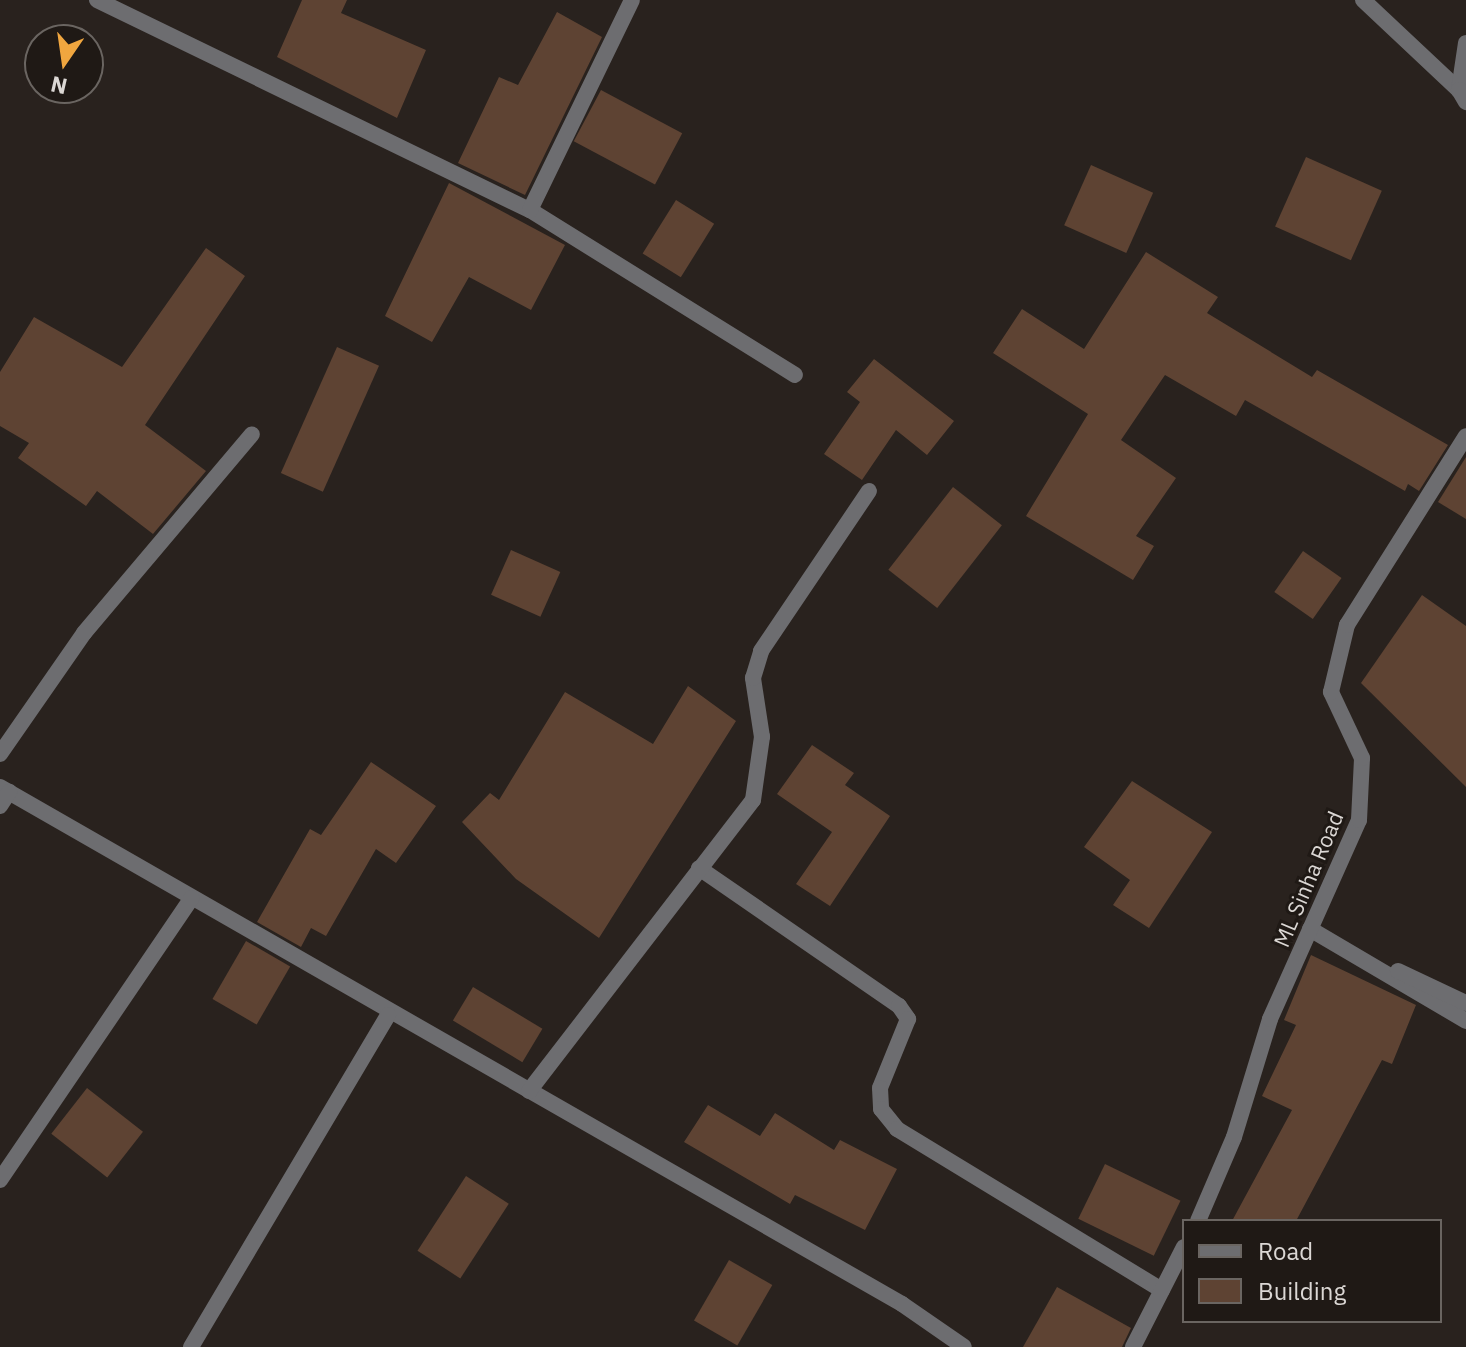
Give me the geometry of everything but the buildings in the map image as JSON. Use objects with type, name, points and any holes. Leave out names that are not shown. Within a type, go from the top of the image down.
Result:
[{"type":"street","points":[[97,0],[530,210],[795,375]]},
{"type":"street","points":[[530,210],[632,0]]},
{"type":"street","points":[[1363,0],[1462,96]]},
{"type":"street","points":[[1462,96],[1466,43]]},
{"type":"street","points":[[0,754],[84,633],[252,434]]},
{"type":"street","name":"ML Sinha Road","points":[[1199,1219],[1310,929],[1359,820],[1366,786],[1362,758],[1331,692],[1336,657],[1347,625],[1466,436]]},
{"type":"street","points":[[529,1091],[753,800],[762,737],[753,678],[761,651],[869,491]]},
{"type":"street","points":[[3,795],[192,898],[388,1015],[529,1091],[902,1304],[964,1347]]},
{"type":"street","points":[[699,868],[899,1006],[908,1019],[880,1088],[881,1109],[897,1129],[1162,1290]]},
{"type":"street","points":[[0,1180],[192,898]]},
{"type":"street","points":[[1310,929],[1466,1003]]},
{"type":"street","points":[[1310,929],[1466,1021]]},
{"type":"street","points":[[191,1347],[388,1015]]},
{"type":"street","points":[[1133,1347],[1182,1251]]}]
